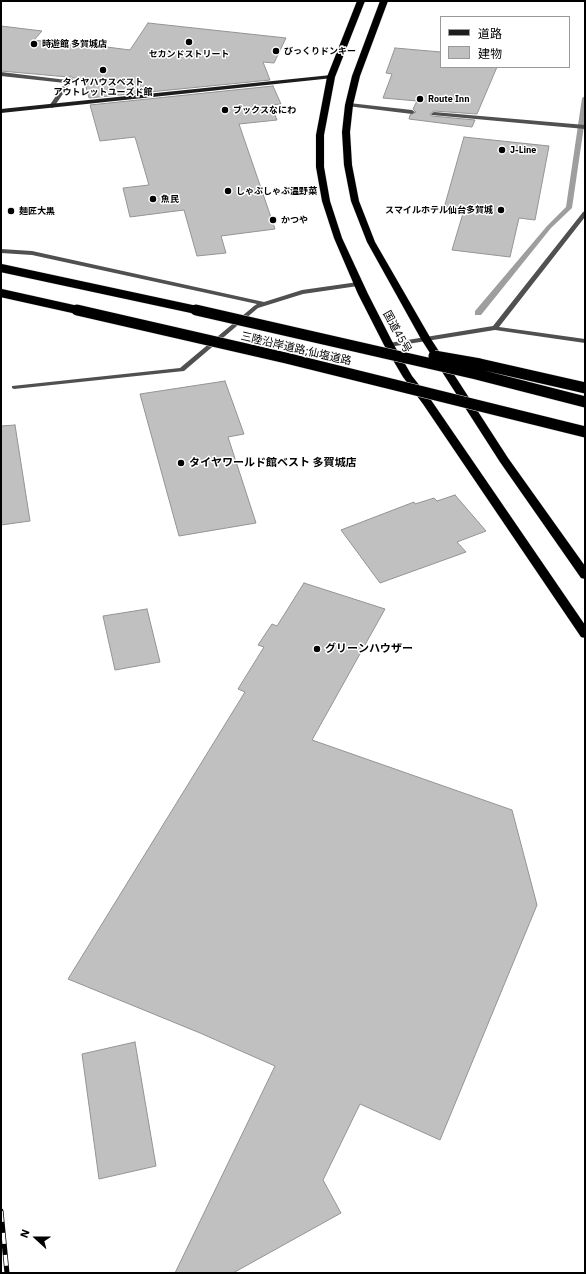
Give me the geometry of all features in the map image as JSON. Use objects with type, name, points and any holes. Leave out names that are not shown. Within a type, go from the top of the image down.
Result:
[{"type":"highway","name":"国道45号","points":[[361,1],[331,77],[320,135],[320,167],[326,200],[338,238],[358,284],[389,345],[408,377],[427,402],[585,634]]},
{"type":"highway","name":"国道45号","points":[[384,1],[356,76],[346,132],[348,165],[355,201],[371,242],[426,339],[504,460],[585,575]]},
{"type":"highway","name":"三陸沿岸道路;仙塩道路","points":[[1,268],[304,334],[468,372],[585,402]]},
{"type":"highway","name":"三陸沿岸道路;仙塩道路","points":[[1,293],[324,367],[585,432]]},
{"type":"highway","points":[[304,334],[480,364],[585,388]]},
{"type":"street","points":[[1,74],[69,80],[52,106]]},
{"type":"street","points":[[1,111],[331,77]]},
{"type":"street","points":[[350,105],[412,112]]},
{"type":"street","points":[[434,114],[585,127]]},
{"type":"street","points":[[495,328],[585,213]]},
{"type":"street","points":[[1,251],[32,253],[264,304]]},
{"type":"street","points":[[14,387],[182,370],[256,308],[264,304],[302,292],[358,284]]},
{"type":"street","points":[[389,345],[467,331],[495,328],[585,341]]},
{"type":"building","points":[[148,23],[286,38],[274,63],[263,62],[270,80],[89,98],[84,79],[70,76],[1,71],[1,26],[42,31],[34,40],[106,49],[107,47],[130,50]]},
{"type":"building","points":[[395,48],[440,52],[440,68],[497,68],[477,114],[434,111],[430,114],[432,116],[475,120],[472,127],[409,119],[410,115],[416,112],[413,109],[417,101],[383,98],[392,74],[386,73]]},
{"type":"building","points":[[273,86],[281,104],[271,105],[277,120],[239,124],[275,229],[221,236],[226,253],[197,256],[184,210],[130,217],[123,188],[149,185],[135,137],[100,141],[90,105]]},
{"type":"building","points":[[464,137],[549,146],[535,220],[519,218],[510,257],[452,250],[464,210],[444,208]]},
{"type":"building","points":[[225,381],[244,434],[228,437],[256,523],[179,536],[140,394]]},
{"type":"building","points":[[15,425],[30,521],[1,525],[1,426]]},
{"type":"building","points":[[455,495],[486,531],[457,542],[466,552],[380,583],[341,530],[414,502],[415,504],[434,498],[437,501]]},
{"type":"building","points":[[304,583],[385,609],[312,740],[512,810],[537,905],[440,1140],[360,1104],[323,1180],[341,1213],[233,1273],[175,1273],[275,1066],[200,1033],[68,979],[245,692],[238,689],[264,647],[258,645],[272,624],[277,626]]},
{"type":"building","points":[[147,609],[160,662],[115,670],[103,616]]},
{"type":"building","points":[[135,1042],[156,1166],[99,1179],[82,1054]]},
{"type":"waterway","points":[[478,313],[549,227],[569,208],[585,98]]},
{"type":"railway","points":[[1,1211],[7,1273]]},
{"type":"place","name":"セカンドストリート","points":[[189,42]]},
{"type":"place","name":"時遊館 多賀城店","points":[[34,44]]},
{"type":"place","name":"びっくりドンキー","points":[[276,51]]},
{"type":"place","name":"タイヤハウスベスト アウトレットユーズド館","points":[[103,70]]},
{"type":"place","name":"Route Inn","points":[[420,99]]},
{"type":"place","name":"ブックスなにわ","points":[[225,110]]},
{"type":"place","name":"J-Line","points":[[502,150]]},
{"type":"place","name":"しゃぶしゃぶ温野菜","points":[[228,191]]},
{"type":"place","name":"魚民","points":[[153,199]]},
{"type":"place","name":"スマイルホテル仙台多賀城","points":[[501,210]]},
{"type":"place","name":"麺匠大黒","points":[[11,211]]},
{"type":"place","name":"かつや","points":[[273,220]]},
{"type":"place","name":"タイヤワールド館ベスト 多賀城店","points":[[181,463]]},
{"type":"place","name":"グリーンハウザー","points":[[317,649]]}]
